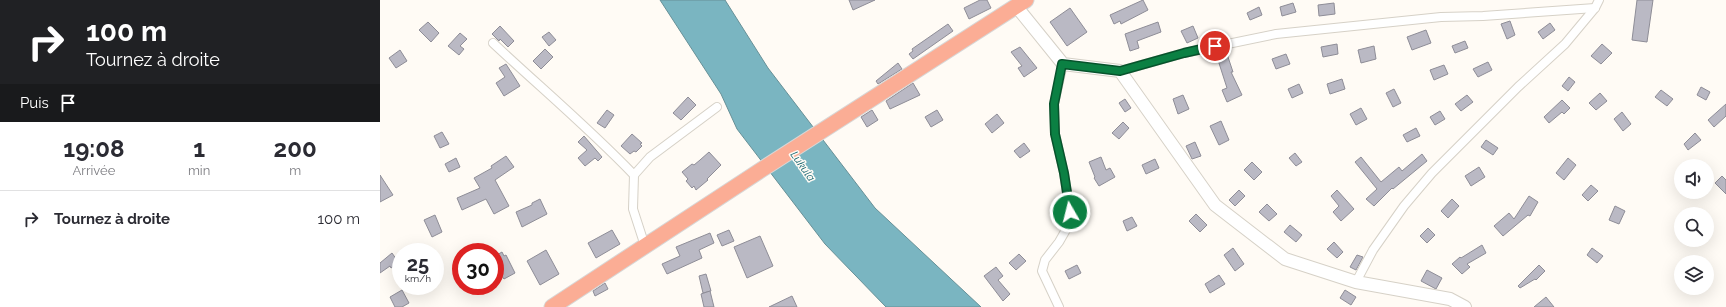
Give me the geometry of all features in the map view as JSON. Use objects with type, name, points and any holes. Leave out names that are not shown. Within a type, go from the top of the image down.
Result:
[{"type":"highway","points":[[552,307],[826,127],[1021,2]]},
{"type":"street","points":[[1021,2],[1062,64],[1054,104],[1055,134],[1064,173],[1071,221],[1059,242],[1045,260],[1042,271],[1059,307]]},
{"type":"street","points":[[1062,64],[1120,71],[1184,53],[1276,34],[1441,16],[1483,16],[1597,4]]},
{"type":"street","points":[[1356,282],[1373,250],[1404,206],[1432,173],[1518,87],[1565,44],[1597,4]]},
{"type":"street","points":[[493,43],[558,104],[602,142],[634,176]]},
{"type":"street","points":[[1120,71],[1215,205],[1285,259],[1356,282],[1450,299],[1465,307]]},
{"type":"street","points":[[645,246],[633,209],[634,176],[650,157],[717,108]]},
{"type":"water","name":"Lukula","points":[[660,0],[725,0],[768,68],[875,208],[981,307],[886,307],[825,244],[737,129],[721,94]]},
{"type":"building","points":[[849,0],[875,0],[853,10]]},
{"type":"building","points":[[980,0],[987,0],[991,8],[969,19],[964,8]]},
{"type":"building","points":[[1143,0],[1148,10],[1121,24],[1120,21],[1114,24],[1110,15]]},
{"type":"building","points":[[1637,0],[1653,0],[1647,42],[1632,40]]},
{"type":"building","points":[[1293,3],[1296,12],[1282,16],[1280,7]]},
{"type":"building","points":[[1334,3],[1335,14],[1319,16],[1318,5]]},
{"type":"building","points":[[1259,7],[1262,15],[1250,20],[1247,13]]},
{"type":"building","points":[[1070,8],[1087,32],[1067,46],[1050,22]]},
{"type":"building","points":[[1510,21],[1515,35],[1507,39],[1501,24]]},
{"type":"building","points":[[428,22],[439,33],[431,42],[419,30]]},
{"type":"building","points":[[1158,22],[1161,32],[1137,41],[1139,48],[1130,51],[1125,34]]},
{"type":"building","points":[[1550,23],[1555,30],[1543,39],[1538,32]]},
{"type":"building","points":[[948,24],[953,31],[913,59],[909,54],[913,51],[912,49]]},
{"type":"building","points":[[500,26],[514,41],[508,47],[492,34]]},
{"type":"building","points":[[1193,26],[1198,38],[1187,43],[1181,31]]},
{"type":"building","points":[[1426,30],[1431,43],[1412,50],[1407,37]]},
{"type":"building","points":[[549,32],[556,40],[549,46],[542,37]]},
{"type":"building","points":[[460,33],[467,39],[460,46],[464,49],[459,55],[448,46]]},
{"type":"building","points":[[1465,41],[1468,48],[1455,53],[1452,46]]},
{"type":"building","points":[[1337,44],[1338,54],[1323,57],[1321,47]]},
{"type":"building","points":[[1602,44],[1612,53],[1601,64],[1591,56]]},
{"type":"building","points":[[1374,46],[1376,59],[1361,63],[1358,50]]},
{"type":"building","points":[[1020,47],[1037,68],[1024,77],[1018,68],[1022,66],[1011,52]]},
{"type":"building","points":[[545,49],[553,57],[541,69],[533,61]]},
{"type":"building","points":[[400,50],[407,61],[396,68],[389,58]]},
{"type":"building","points":[[1227,54],[1233,72],[1231,72],[1242,95],[1227,102],[1222,90],[1227,88],[1217,57]]},
{"type":"building","points":[[1286,54],[1290,64],[1276,69],[1272,59]]},
{"type":"building","points":[[1488,62],[1492,70],[1478,77],[1473,69]]},
{"type":"building","points":[[898,63],[902,69],[878,84],[876,81]]},
{"type":"building","points":[[506,64],[520,86],[504,96],[496,83],[505,77],[499,68]]},
{"type":"building","points":[[1444,65],[1448,74],[1434,80],[1430,70]]},
{"type":"building","points":[[1569,77],[1575,82],[1568,91],[1562,86]]},
{"type":"building","points":[[1342,79],[1345,89],[1330,94],[1327,84]]},
{"type":"building","points":[[913,83],[920,95],[890,109],[886,101]]},
{"type":"building","points":[[1299,84],[1303,93],[1292,98],[1288,89]]},
{"type":"building","points":[[1701,87],[1710,92],[1706,100],[1697,95]]},
{"type":"building","points":[[1394,89],[1401,103],[1393,107],[1386,93]]},
{"type":"building","points":[[1661,90],[1673,99],[1667,106],[1655,97]]},
{"type":"building","points":[[1600,93],[1607,101],[1596,110],[1589,103]]},
{"type":"building","points":[[1183,95],[1189,109],[1178,114],[1173,99]]},
{"type":"building","points":[[1467,95],[1473,102],[1461,111],[1455,104]]},
{"type":"building","points":[[688,97],[696,105],[681,120],[673,113]]},
{"type":"building","points":[[1125,99],[1131,108],[1125,112],[1119,103]]},
{"type":"building","points":[[1562,100],[1570,108],[1564,114],[1562,112],[1549,123],[1544,117]]},
{"type":"building","points":[[1726,104],[1726,116],[1714,127],[1708,120]]},
{"type":"building","points":[[1361,108],[1367,119],[1356,125],[1350,114]]},
{"type":"building","points":[[607,110],[614,115],[605,128],[597,123]]},
{"type":"building","points":[[872,110],[878,120],[867,127],[861,117]]},
{"type":"building","points":[[937,110],[943,120],[931,127],[925,117]]},
{"type":"building","points":[[1440,111],[1445,119],[1435,125],[1430,117]]},
{"type":"building","points":[[1622,112],[1631,124],[1623,131],[1614,119]]},
{"type":"building","points":[[997,114],[1004,123],[992,133],[985,124]]},
{"type":"building","points":[[1221,121],[1229,140],[1219,145],[1210,126]]},
{"type":"building","points":[[1123,122],[1129,128],[1119,139],[1112,133]]},
{"type":"building","points":[[1416,128],[1420,136],[1407,142],[1403,135]]},
{"type":"building","points":[[442,132],[449,144],[440,148],[434,136]]},
{"type":"building","points":[[1695,133],[1701,140],[1688,150],[1684,144]]},
{"type":"building","points":[[632,134],[642,143],[640,144],[642,146],[636,152],[634,151],[630,154],[621,146]]},
{"type":"building","points":[[584,136],[602,157],[598,161],[595,158],[585,166],[578,158],[587,150],[578,142]]},
{"type":"building","points":[[1486,140],[1498,148],[1493,155],[1481,147]]},
{"type":"building","points":[[1195,142],[1201,156],[1192,159],[1186,146]]},
{"type":"building","points":[[1024,143],[1030,151],[1020,158],[1014,151]]},
{"type":"building","points":[[709,152],[721,165],[707,179],[708,180],[696,190],[694,186],[692,188],[686,181],[688,179],[682,172],[692,164],[694,165]]},
{"type":"building","points":[[1295,153],[1302,162],[1296,166],[1289,158]]},
{"type":"building","points":[[1422,154],[1427,161],[1393,189],[1392,188],[1374,206],[1366,199],[1377,189],[1355,162],[1361,157],[1381,182],[1399,167],[1402,171]]},
{"type":"building","points":[[506,156],[514,167],[495,180],[509,206],[494,214],[486,199],[462,210],[457,198],[480,188],[474,178],[492,168],[491,166]]},
{"type":"building","points":[[1101,157],[1106,170],[1110,168],[1115,177],[1099,186],[1094,178],[1095,177],[1089,162]]},
{"type":"building","points":[[456,158],[460,167],[449,172],[445,164]]},
{"type":"building","points":[[1568,158],[1576,165],[1564,180],[1556,173]]},
{"type":"building","points":[[1155,159],[1159,168],[1146,174],[1142,165]]},
{"type":"building","points":[[1252,162],[1262,172],[1254,180],[1244,170]]},
{"type":"building","points":[[1479,167],[1485,177],[1471,186],[1465,176]]},
{"type":"building","points":[[380,175],[393,195],[380,202]]},
{"type":"building","points":[[1722,176],[1726,180],[1726,194],[1715,183]]},
{"type":"building","points":[[1591,185],[1598,191],[1588,201],[1582,195]]},
{"type":"building","points":[[1239,190],[1245,196],[1235,206],[1229,200]]},
{"type":"building","points":[[1337,190],[1354,209],[1341,221],[1333,212],[1339,206],[1331,196]]},
{"type":"building","points":[[1529,196],[1538,202],[1530,216],[1528,215],[1503,236],[1494,226],[1509,213],[1514,219]]},
{"type":"building","points":[[540,199],[547,214],[522,227],[516,212],[532,205],[532,203]]},
{"type":"building","points":[[1452,199],[1459,206],[1448,218],[1441,211]]},
{"type":"building","points":[[1267,204],[1277,214],[1269,221],[1259,212]]},
{"type":"building","points":[[1615,206],[1625,211],[1619,224],[1609,220]]},
{"type":"building","points":[[1196,214],[1207,225],[1200,232],[1189,221]]},
{"type":"building","points":[[435,215],[442,232],[432,237],[424,220]]},
{"type":"building","points":[[1132,217],[1137,226],[1127,231],[1123,221]]},
{"type":"building","points":[[1290,225],[1302,235],[1296,242],[1284,232]]},
{"type":"building","points":[[1428,228],[1435,235],[1427,243],[1420,236]]},
{"type":"building","points":[[612,230],[620,244],[596,258],[588,243]]},
{"type":"building","points":[[729,230],[734,241],[722,246],[717,235]]},
{"type":"building","points":[[710,233],[714,243],[699,250],[702,258],[667,274],[662,264],[680,256],[676,247]]},
{"type":"building","points":[[760,236],[773,266],[747,278],[734,247]]},
{"type":"building","points":[[1334,242],[1343,252],[1337,258],[1327,249]]},
{"type":"building","points":[[1482,245],[1486,253],[1467,264],[1470,267],[1462,274],[1452,264],[1460,257],[1461,258]]},
{"type":"building","points":[[1233,248],[1244,264],[1235,271],[1224,255]]},
{"type":"building","points":[[1592,248],[1603,256],[1597,263],[1587,255]]},
{"type":"building","points":[[546,250],[559,274],[540,285],[527,261]]},
{"type":"building","points":[[392,253],[392,267],[390,266],[380,273],[380,263]]},
{"type":"building","points":[[1019,254],[1026,261],[1016,270],[1009,263]]},
{"type":"building","points":[[506,255],[515,273],[504,279],[504,256]]},
{"type":"building","points":[[1357,255],[1363,257],[1356,270],[1350,267]]},
{"type":"building","points":[[1077,265],[1081,273],[1069,279],[1065,271]]},
{"type":"building","points":[[1539,265],[1545,271],[1536,280],[1535,279],[1520,288],[1518,286]]},
{"type":"building","points":[[996,267],[1003,276],[998,280],[1010,294],[1003,301],[984,276]]},
{"type":"building","points":[[1427,270],[1442,278],[1436,289],[1421,281]]},
{"type":"building","points":[[706,274],[711,291],[703,293],[699,276]]},
{"type":"building","points":[[1219,275],[1225,284],[1210,293],[1205,284]]},
{"type":"building","points":[[605,283],[608,289],[595,296],[593,291]]},
{"type":"building","points":[[1345,290],[1356,297],[1351,305],[1340,298]]},
{"type":"building","points":[[710,291],[714,307],[704,307],[701,294]]},
{"type":"building","points":[[393,295],[405,295],[409,303],[402,307],[395,307],[390,297]]},
{"type":"building","points":[[792,296],[797,307],[769,307]]},
{"type":"building","points":[[1546,297],[1554,307],[1534,307]]},
{"type":"route","points":[[1070,212],[1064,173],[1055,134],[1054,104],[1060,81],[1062,64],[1120,71],[1215,46]]}]
